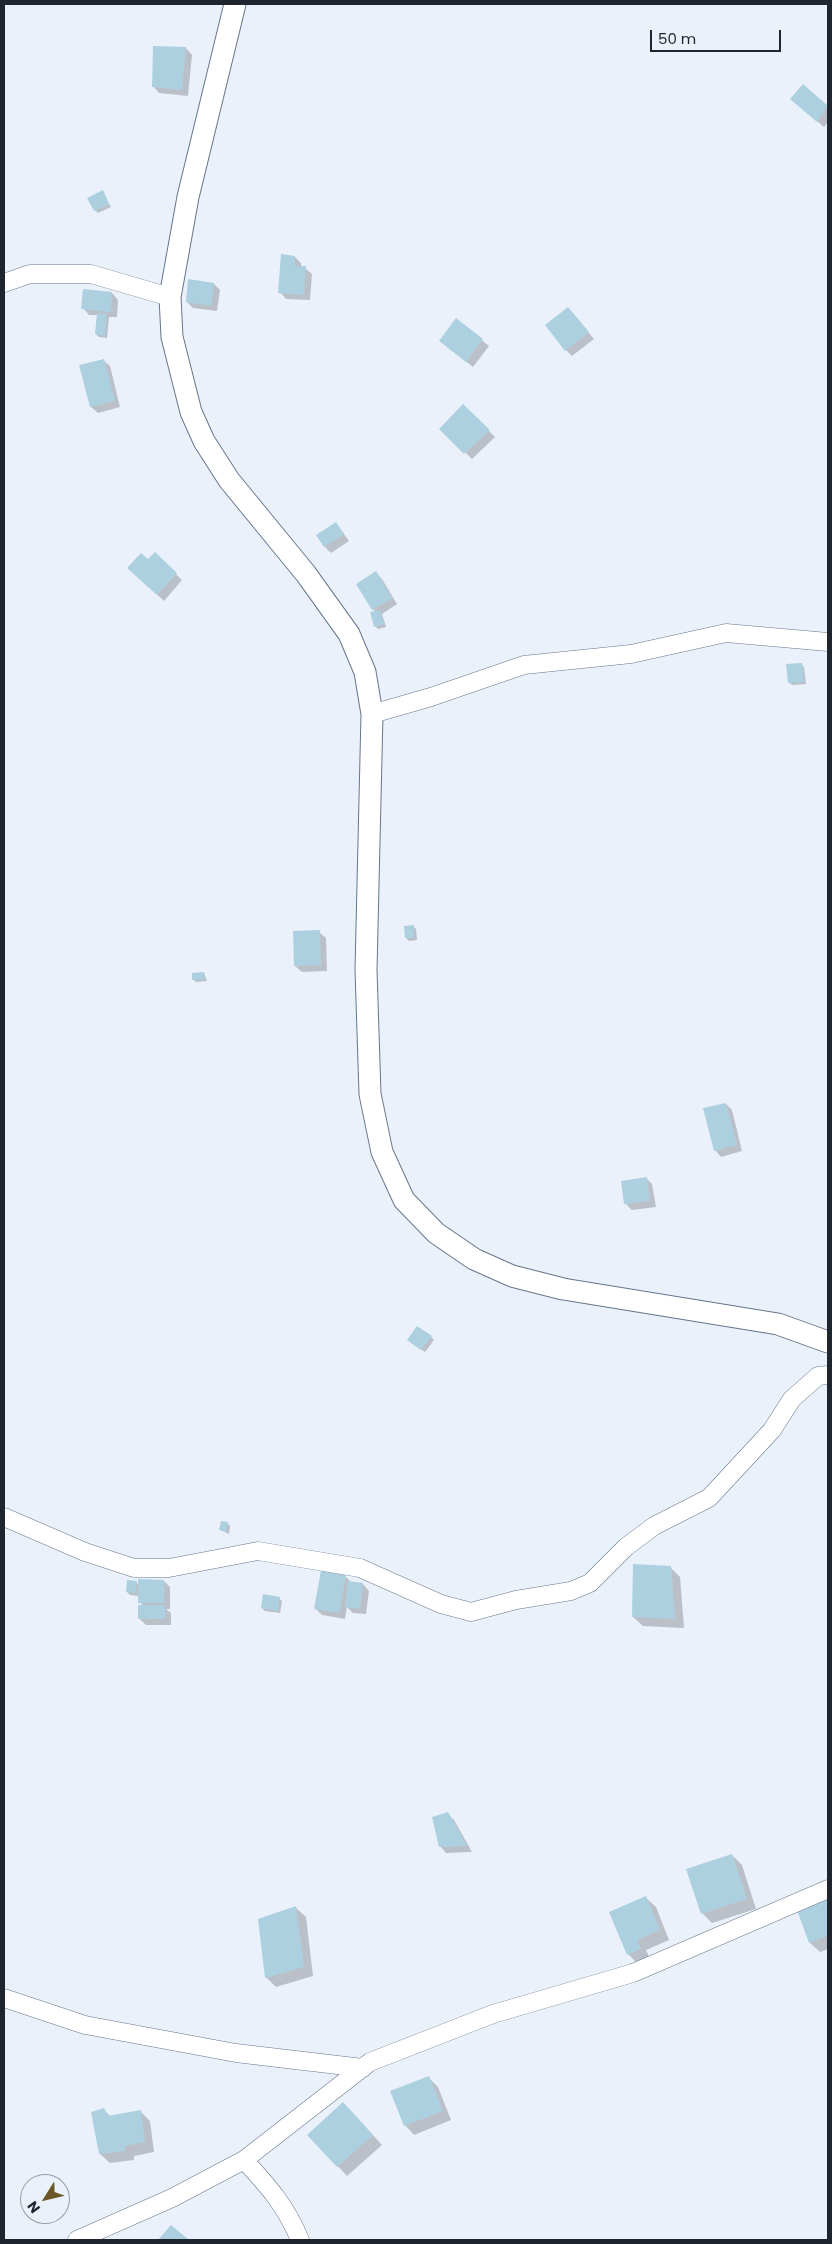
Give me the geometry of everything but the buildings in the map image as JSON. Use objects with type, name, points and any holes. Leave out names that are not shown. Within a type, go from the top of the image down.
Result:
[{"type":"street","points":[[236,4],[188,197],[170,297],[172,337],[191,412],[204,441],[229,480],[306,574],[349,634],[366,672],[372,714],[366,970],[370,1094],[382,1152],[404,1200],[436,1233],[474,1259],[512,1276],[563,1289],[778,1324],[828,1342]]},
{"type":"street","points":[[4,283],[30,274],[91,274],[170,297]]},
{"type":"street","points":[[372,714],[431,697],[524,665],[631,654],[726,633],[828,642]]},
{"type":"street","points":[[4,1517],[85,1552],[134,1568],[169,1568],[258,1551],[360,1568],[441,1604],[471,1612],[516,1600],[571,1591],[590,1583],[626,1547],[654,1526],[709,1498],[772,1430],[792,1399],[818,1376],[828,1375]]},
{"type":"street","points":[[77,2240],[172,2198],[244,2160],[370,2062],[493,2014],[633,1973],[828,1889]]},
{"type":"street","points":[[4,1998],[85,2025],[236,2053],[363,2068]]},
{"type":"street","points":[[244,2160],[270,2188],[290,2216],[300,2240]]}]
